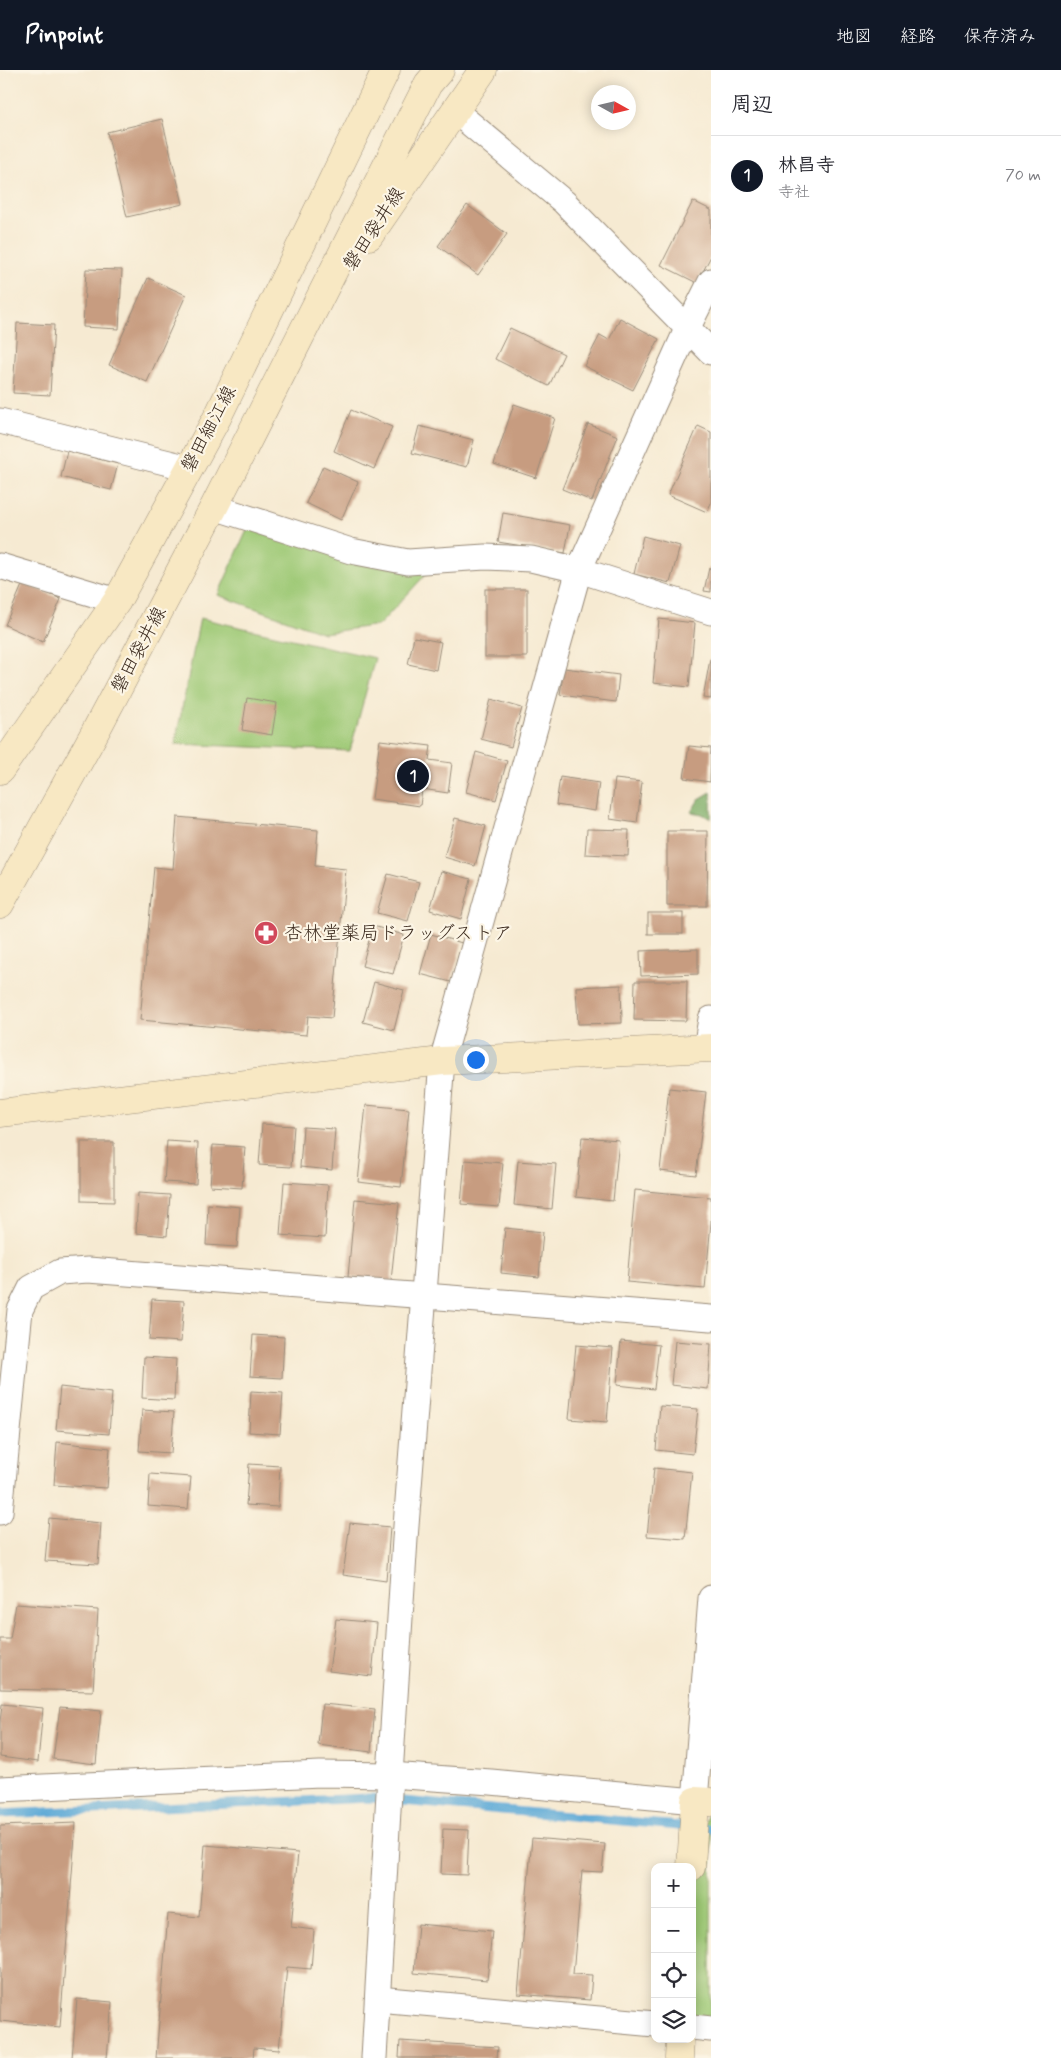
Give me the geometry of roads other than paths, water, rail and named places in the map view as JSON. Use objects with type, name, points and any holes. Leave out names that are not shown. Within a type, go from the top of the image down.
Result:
[{"type":"main road","name":"磐田細江線","points":[[0,770],[116,601],[218,416],[386,70]]},
{"type":"main road","name":"磐田袋井線","points":[[0,904],[94,734],[214,506],[428,84],[440,70]]},
{"type":"main road","name":"磐田袋井線","points":[[272,393],[384,211],[483,70]]},
{"type":"main road","points":[[0,1113],[442,1061],[708,1048]]},
{"type":"main road","points":[[692,1863],[703,1801]]},
{"type":"main road","points":[[679,2058],[680,2043]]},
{"type":"street","points":[[455,110],[564,202],[711,352]]},
{"type":"street","points":[[374,2058],[405,1539],[442,1061],[579,570],[688,327],[711,281]]},
{"type":"street","points":[[0,420],[189,468]]},
{"type":"street","points":[[214,506],[351,552],[408,562],[485,557],[531,559],[579,570],[711,612]]},
{"type":"street","points":[[0,566],[116,601]]},
{"type":"street","points":[[708,1048],[711,1019]]},
{"type":"street","points":[[0,1512],[20,1310],[31,1288],[60,1272],[88,1270],[711,1318]]},
{"type":"street","points":[[0,1789],[320,1774],[390,1775],[703,1801],[711,1598]]},
{"type":"street","points":[[378,1999],[651,2024]]},
{"type":"street","points":[[696,2028],[711,2029]]},
{"type":"waterway","points":[[0,1814],[370,1798],[711,1829]]},
{"type":"place","name":"林昌寺","points":[[413,776]]},
{"type":"place","name":"杏林堂薬局ドラッグストア","points":[[266,933]]}]
